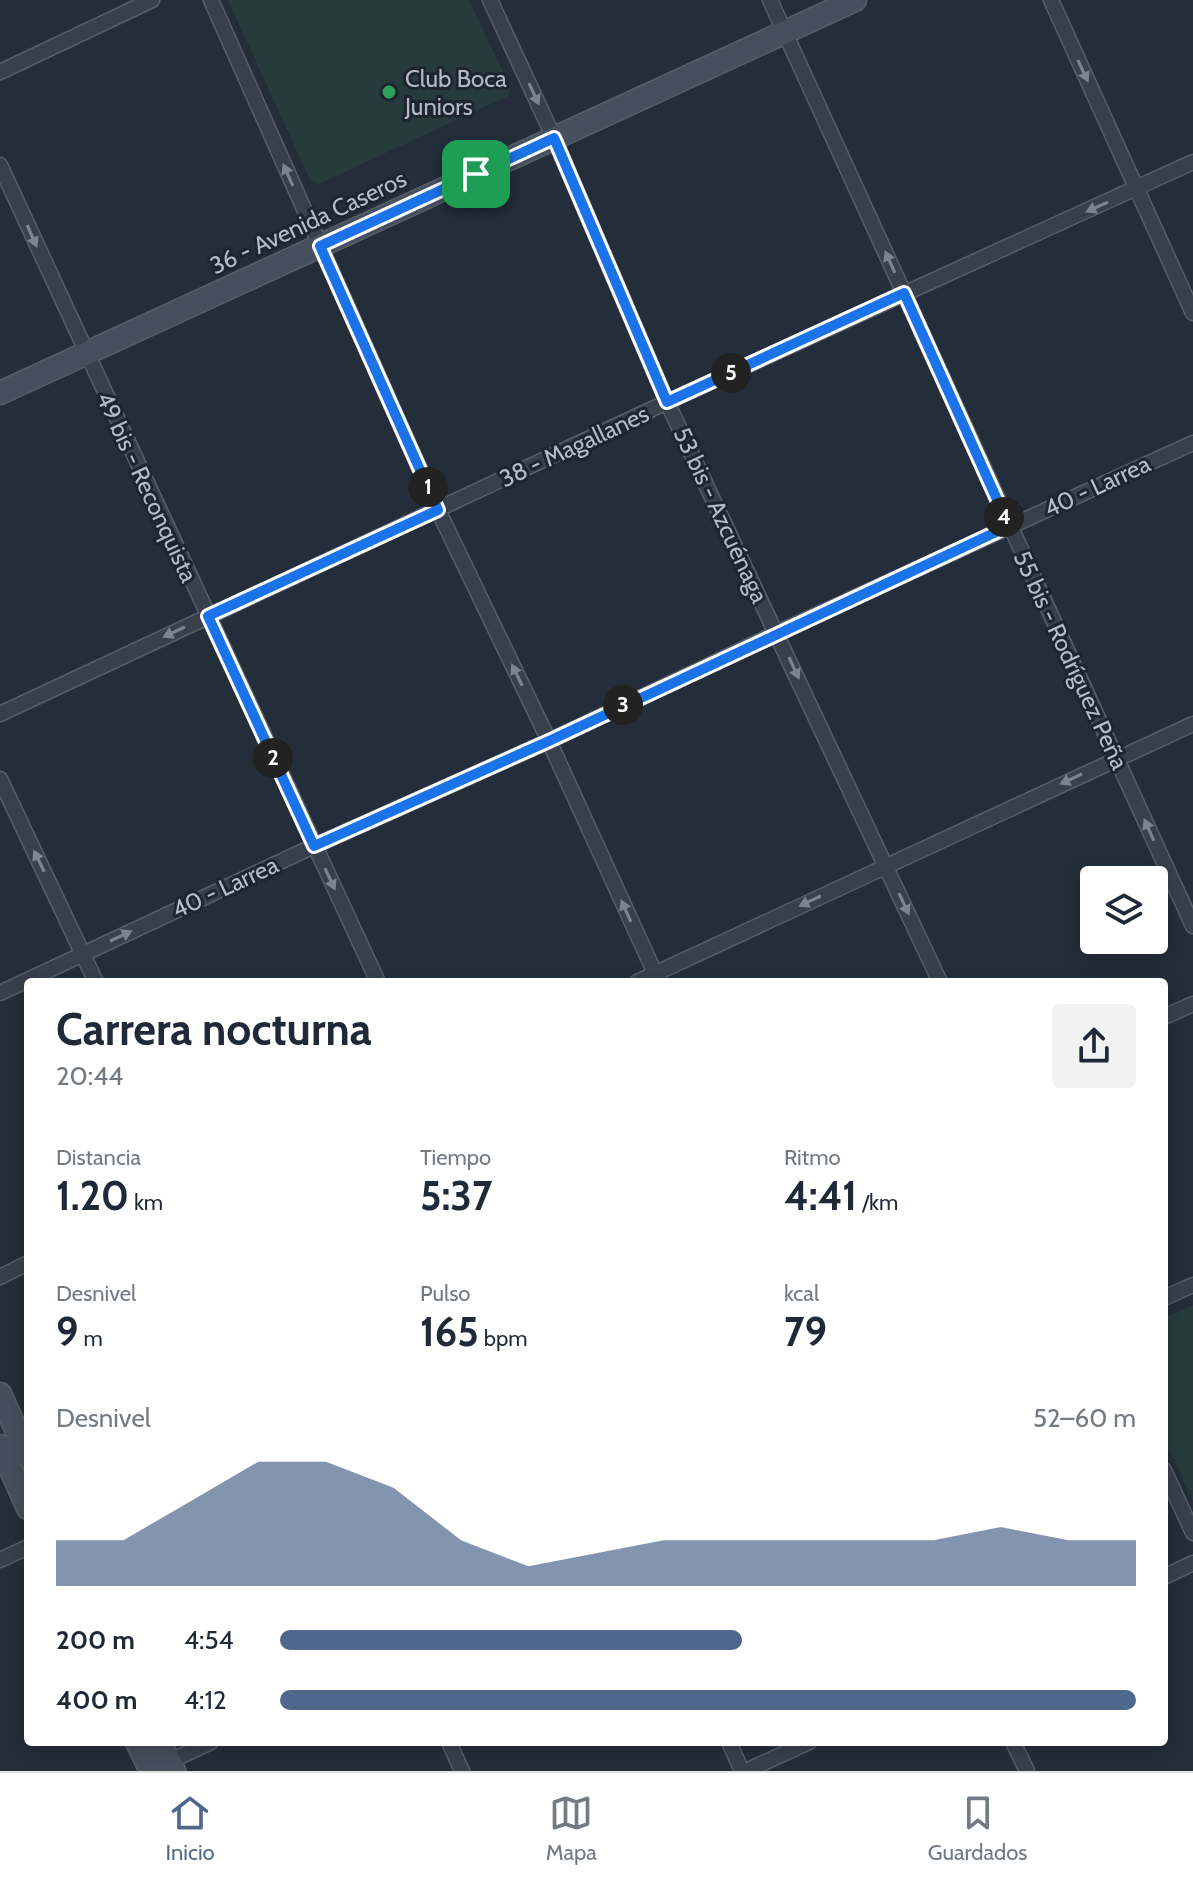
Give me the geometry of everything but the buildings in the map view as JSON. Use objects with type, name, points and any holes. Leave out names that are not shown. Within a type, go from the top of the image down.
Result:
[{"type":"main road","name":"36 - Avenida Caseros","points":[[0,393],[855,0]]},
{"type":"main road","points":[[0,1394],[24,1447]]},
{"type":"main road","points":[[0,1446],[24,1499]]},
{"type":"main road","points":[[141,1746],[158,1764]]},
{"type":"street","points":[[0,72],[152,0]]},
{"type":"street","points":[[211,0],[438,510],[549,741],[657,978],[886,865],[1193,724]]},
{"type":"street","name":"53 bis - Azcuénaga","points":[[490,0],[554,138],[667,402],[938,978]]},
{"type":"street","name":"55 bis - Rodríguez Peña","points":[[770,0],[1193,926]]},
{"type":"street","points":[[1051,0],[1193,313]]},
{"type":"street","name":"38 - Magallanes","points":[[0,714],[667,402],[1193,162]]},
{"type":"street","name":"49 bis - Reconquista","points":[[0,165],[376,978]]},
{"type":"street","name":"40 - Larrea","points":[[32,978],[1193,443]]},
{"type":"street","points":[[0,779],[94,978]]},
{"type":"street","name":"40 - Larrea","points":[[0,993],[24,982]]},
{"type":"street","points":[[1168,1015],[1193,1004]]},
{"type":"street","points":[[0,1277],[24,1265]]},
{"type":"street","points":[[1168,1296],[1193,1285]]},
{"type":"street","points":[[1168,1479],[1193,1533]]},
{"type":"street","points":[[0,1560],[24,1549]]},
{"type":"street","points":[[1168,1575],[1193,1563]]},
{"type":"street","points":[[158,1764],[201,1746]]},
{"type":"street","points":[[451,1746],[462,1771]]},
{"type":"street","points":[[731,1746],[744,1771],[800,1746]]},
{"type":"street","points":[[1015,1746],[1027,1771]]},
{"type":"green space","name":"Club Boca Juniors","points":[[228,0],[469,0],[510,87],[508,96],[319,184],[310,180]]},
{"type":"green space","points":[[1193,1305],[1193,1501],[1168,1448],[1168,1316]]},
{"type":"place","name":"Club Boca Juniors","points":[[389,92]]},
{"type":"route","points":[[554,138],[667,402],[904,293],[1009,526],[549,741],[314,846],[208,616],[438,510],[320,246],[476,174],[554,138]]}]
